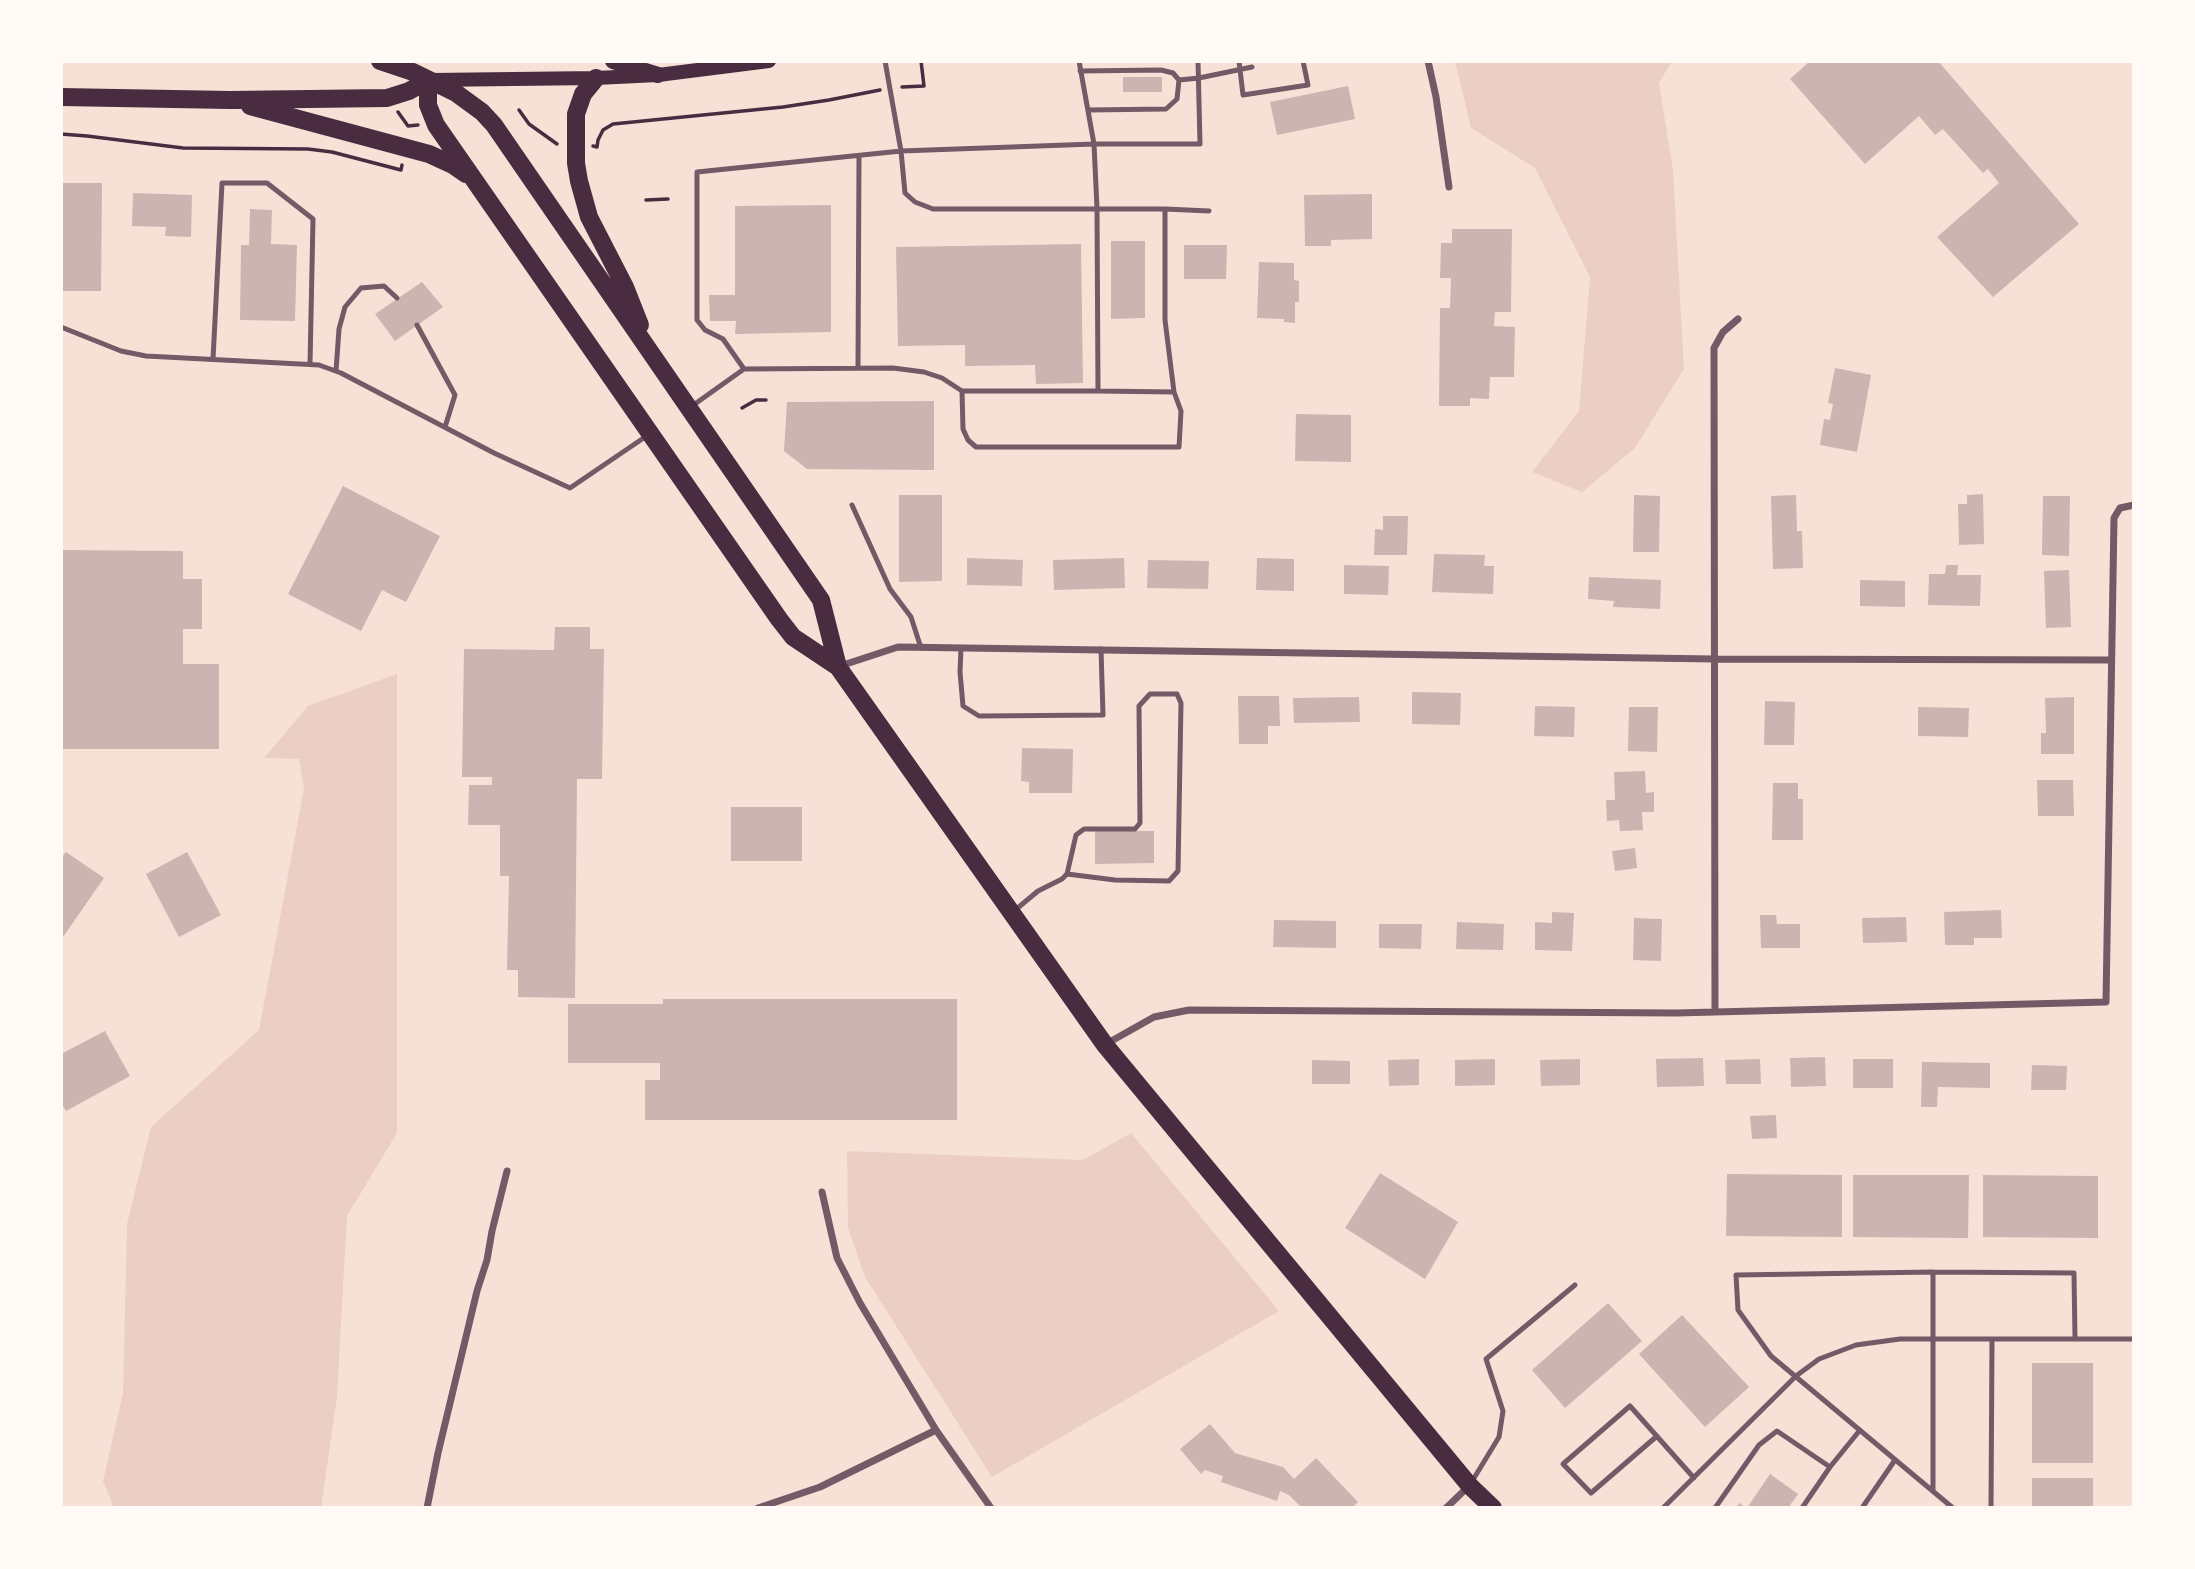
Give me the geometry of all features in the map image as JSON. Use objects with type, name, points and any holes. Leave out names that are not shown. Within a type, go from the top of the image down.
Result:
[{"type":"highway","points":[[380,61],[405,69],[469,101],[494,125],[821,600],[838,667],[1105,1045],[1470,1486],[1493,1508]]},
{"type":"highway","points":[[596,78],[583,94],[576,114],[579,181],[589,217],[625,287],[644,342]]},
{"type":"highway","points":[[61,97],[230,100],[387,98],[409,91],[428,80]]},
{"type":"highway","points":[[428,80],[428,105],[436,125],[779,620],[793,637],[838,667]]},
{"type":"highway","points":[[230,100],[429,155],[453,165],[477,184]]},
{"type":"main road","points":[[416,61],[428,80],[658,75],[769,61]]},
{"type":"main road","points":[[613,61],[658,75]]},
{"type":"street","points":[[1428,61],[1449,187]]},
{"type":"street","points":[[1715,1012],[1714,348],[1723,332],[1738,319]]},
{"type":"street","points":[[1105,1045],[1154,1017],[1189,1010],[1715,1012],[2106,1002],[2114,517],[2120,508],[2134,505]]},
{"type":"street","points":[[838,667],[898,647],[1714,659],[2110,660]]},
{"type":"street","points":[[438,1508],[428,1506],[438,1453],[507,1171]]},
{"type":"street","points":[[822,1192],[837,1258],[860,1303],[936,1430],[991,1508]]},
{"type":"street","points":[[758,1508],[820,1487],[936,1430]]},
{"type":"street","points":[[1446,1508],[1470,1486]]},
{"type":"lane","points":[[885,61],[901,152],[905,193],[915,202],[933,209],[1097,208],[1209,211]]},
{"type":"lane","points":[[1079,61],[1094,144],[1098,391]]},
{"type":"lane","points":[[744,369],[723,338],[705,330],[697,320],[697,172],[901,152],[1094,144],[1200,144],[1198,61]]},
{"type":"lane","points":[[1239,61],[1243,95],[1308,85],[1303,61]]},
{"type":"lane","points":[[1179,80],[1252,67]]},
{"type":"lane","points":[[1080,71],[1161,70],[1173,73],[1179,80],[1177,99],[1166,109],[1088,110]]},
{"type":"lane","points":[[858,368],[859,156]]},
{"type":"lane","points":[[213,359],[222,183],[267,183],[313,219],[310,364]]},
{"type":"lane","points":[[962,391],[963,429],[968,440],[976,447],[1179,447],[1181,411],[1174,392],[1165,320],[1165,209]]},
{"type":"lane","points":[[336,371],[339,329],[345,307],[361,288],[384,286],[397,299]]},
{"type":"lane","points":[[417,325],[455,395],[445,427]]},
{"type":"lane","points":[[61,327],[121,351],[146,356],[319,365],[570,488],[650,433]]},
{"type":"lane","points":[[690,408],[744,369],[858,368],[924,372],[942,378],[962,391],[1174,392]]},
{"type":"lane","points":[[852,505],[890,589],[911,617],[921,648]]},
{"type":"lane","points":[[961,648],[963,706],[979,716],[1103,715],[1101,649]]},
{"type":"lane","points":[[1012,913],[1038,891],[1067,874],[1076,835],[1084,830],[1135,829],[1140,823],[1139,706],[1150,695],[1177,695],[1181,703],[1178,872],[1169,881],[1115,880],[1067,874]]},
{"type":"lane","points":[[1933,1272],[1933,1491]]},
{"type":"lane","points":[[1953,1508],[1771,1356],[1738,1310],[1736,1275],[2074,1273],[2075,1339]]},
{"type":"lane","points":[[1470,1486],[1499,1437],[1503,1411],[1486,1359],[1575,1285]]},
{"type":"lane","points":[[1664,1508],[1796,1377],[1819,1359],[1856,1345],[1900,1339],[2134,1339]]},
{"type":"lane","points":[[1991,1508],[1993,1339]]},
{"type":"lane","points":[[1657,1436],[1591,1493],[1563,1464],[1630,1406],[1657,1436],[1694,1478]]},
{"type":"lane","points":[[1802,1508],[1860,1430]]},
{"type":"lane","points":[[1715,1508],[1759,1445],[1777,1431],[1830,1467]]},
{"type":"lane","points":[[1863,1508],[1895,1460]]},
{"type":"path","points":[[922,61],[924,86]]},
{"type":"path","points":[[597,147],[603,130],[613,124],[783,107],[863,93]]},
{"type":"path","points":[[519,110],[529,124],[556,144]]},
{"type":"path","points":[[397,112],[408,125],[412,125]]},
{"type":"path","points":[[61,134],[183,148],[320,150],[401,170]]},
{"type":"path","points":[[646,200],[668,199]]},
{"type":"path","points":[[742,408],[756,400],[766,400]]},
{"type":"shaded area","points":[[1455,61],[1672,61],[1659,83],[1673,170],[1684,369],[1635,448],[1582,492],[1532,472],[1579,411],[1590,277],[1535,168],[1471,128]]},
{"type":"shaded area","points":[[397,674],[397,1133],[347,1216],[337,1396],[321,1508],[114,1508],[103,1481],[123,1393],[127,1224],[151,1127],[259,1030],[304,789],[299,759],[264,758],[308,706]]},
{"type":"shaded area","points":[[1131,1133],[1279,1311],[992,1477],[865,1277],[848,1228],[847,1151],[1083,1160]]},
{"type":"building","points":[[1810,61],[1938,61],[2079,224],[1993,297],[1937,237],[1999,183],[1988,169],[1983,173],[1943,129],[1935,135],[1919,116],[1865,164],[1790,79]]},
{"type":"building","points":[[1123,77],[1162,77],[1162,92],[1123,92]]},
{"type":"building","points":[[1348,86],[1355,119],[1277,135],[1270,102]]},
{"type":"building","points":[[61,183],[102,183],[101,291],[61,291]]},
{"type":"building","points":[[133,193],[192,195],[191,237],[165,236],[166,227],[132,226]]},
{"type":"building","points":[[1372,194],[1372,239],[1331,240],[1331,246],[1305,246],[1304,195]]},
{"type":"building","points":[[831,205],[831,332],[735,334],[736,321],[710,321],[709,295],[735,295],[735,206]]},
{"type":"building","points":[[250,209],[272,210],[271,244],[297,245],[295,321],[240,320],[241,245],[249,245]]},
{"type":"building","points":[[1452,229],[1512,229],[1511,312],[1495,312],[1494,326],[1515,327],[1514,377],[1490,377],[1489,399],[1470,398],[1470,406],[1439,406],[1440,308],[1450,308],[1451,278],[1440,278],[1441,243],[1452,243]]},
{"type":"building","points":[[1111,241],[1145,241],[1145,318],[1111,319]]},
{"type":"building","points":[[1081,244],[1083,383],[1036,384],[1035,365],[965,366],[965,345],[898,346],[896,247]]},
{"type":"building","points":[[1184,245],[1227,245],[1226,279],[1184,279]]},
{"type":"building","points":[[1259,262],[1294,263],[1294,280],[1299,281],[1295,323],[1284,322],[1284,319],[1257,318]]},
{"type":"building","points":[[422,282],[443,307],[395,341],[375,314]]},
{"type":"building","points":[[1835,368],[1871,375],[1857,452],[1820,445],[1824,419],[1830,420],[1833,404],[1828,403]]},
{"type":"building","points":[[934,401],[934,470],[807,469],[784,451],[787,402]]},
{"type":"building","points":[[1296,414],[1351,415],[1351,462],[1295,461]]},
{"type":"building","points":[[343,486],[440,536],[406,602],[382,590],[361,631],[288,594]]},
{"type":"building","points":[[1983,494],[1984,544],[1959,545],[1958,504],[1967,504],[1967,495]]},
{"type":"building","points":[[899,495],[942,495],[942,581],[899,582]]},
{"type":"building","points":[[1634,495],[1660,496],[1659,552],[1633,552]]},
{"type":"building","points":[[1796,495],[1797,531],[1802,531],[1803,568],[1773,569],[1771,496]]},
{"type":"building","points":[[2043,496],[2070,496],[2069,556],[2042,555]]},
{"type":"building","points":[[1383,516],[1408,516],[1407,555],[1374,555],[1375,529],[1383,530]]},
{"type":"building","points":[[61,550],[183,551],[183,579],[202,579],[202,629],[183,629],[183,664],[219,664],[219,749],[61,749]]},
{"type":"building","points":[[1434,554],[1485,555],[1484,566],[1494,566],[1493,594],[1432,592]]},
{"type":"building","points":[[967,558],[1023,560],[1022,586],[967,585]]},
{"type":"building","points":[[1124,558],[1125,588],[1054,590],[1053,560]]},
{"type":"building","points":[[1257,558],[1294,559],[1294,591],[1256,590]]},
{"type":"building","points":[[1148,560],[1209,561],[1208,589],[1147,588]]},
{"type":"building","points":[[1344,565],[1389,566],[1388,595],[1344,594]]},
{"type":"building","points":[[1946,565],[1958,565],[1957,575],[1981,575],[1980,606],[1928,605],[1929,574],[1945,574]]},
{"type":"building","points":[[2069,570],[2071,627],[2046,628],[2044,571]]},
{"type":"building","points":[[1589,577],[1661,580],[1660,609],[1613,607],[1614,601],[1588,599]]},
{"type":"building","points":[[1860,580],[1905,581],[1905,607],[1860,606]]},
{"type":"building","points":[[555,627],[590,627],[590,649],[604,649],[602,779],[577,779],[575,998],[518,997],[518,970],[507,970],[509,876],[500,876],[500,825],[468,825],[469,785],[492,785],[492,777],[462,777],[464,649],[554,650]]},
{"type":"building","points":[[1412,692],[1461,693],[1460,725],[1412,724]]},
{"type":"building","points":[[1238,696],[1279,696],[1280,726],[1268,726],[1268,744],[1239,744]]},
{"type":"building","points":[[1359,697],[1360,722],[1294,723],[1293,698]]},
{"type":"building","points":[[2074,697],[2074,754],[2041,754],[2041,733],[2046,733],[2045,698]]},
{"type":"building","points":[[1765,701],[1795,702],[1794,745],[1764,745]]},
{"type":"building","points":[[1535,706],[1575,707],[1574,737],[1534,736]]},
{"type":"building","points":[[1629,707],[1658,707],[1657,752],[1628,751]]},
{"type":"building","points":[[1918,707],[1969,708],[1968,737],[1918,736]]},
{"type":"building","points":[[1022,748],[1073,749],[1072,793],[1029,793],[1029,782],[1021,781]]},
{"type":"building","points":[[1645,771],[1646,793],[1654,792],[1654,812],[1642,812],[1643,830],[1620,831],[1619,820],[1607,821],[1606,800],[1615,800],[1614,772]]},
{"type":"building","points":[[2037,780],[2073,780],[2074,816],[2038,816]]},
{"type":"building","points":[[1773,783],[1798,783],[1798,799],[1803,799],[1803,840],[1772,840]]},
{"type":"building","points":[[731,807],[802,807],[802,861],[731,861]]},
{"type":"building","points":[[1095,831],[1154,831],[1154,863],[1095,864]]},
{"type":"building","points":[[1635,848],[1637,868],[1615,871],[1612,851]]},
{"type":"building","points":[[66,852],[104,878],[63,937],[61,858]]},
{"type":"building","points":[[187,852],[221,915],[179,937],[146,874]]},
{"type":"building","points":[[2001,910],[2002,938],[1974,938],[1974,945],[1945,945],[1944,912]]},
{"type":"building","points":[[1552,912],[1574,913],[1572,951],[1535,950],[1535,922],[1552,923]]},
{"type":"building","points":[[1760,915],[1776,915],[1777,924],[1800,924],[1800,948],[1761,948]]},
{"type":"building","points":[[1906,917],[1907,942],[1863,943],[1862,918]]},
{"type":"building","points":[[1634,918],[1662,919],[1661,961],[1633,960]]},
{"type":"building","points":[[1274,920],[1336,921],[1336,948],[1273,947]]},
{"type":"building","points":[[1457,922],[1504,924],[1503,950],[1456,949]]},
{"type":"building","points":[[1379,924],[1422,924],[1421,949],[1379,948]]},
{"type":"building","points":[[663,999],[957,999],[957,1120],[645,1120],[645,1080],[660,1080],[660,1063],[568,1063],[568,1004],[663,1004]]},
{"type":"building","points":[[105,1031],[130,1076],[66,1111],[61,1103],[61,1054]]},
{"type":"building","points":[[1825,1057],[1826,1086],[1791,1087],[1790,1058]]},
{"type":"building","points":[[1703,1058],[1704,1086],[1657,1087],[1656,1059]]},
{"type":"building","points":[[1419,1059],[1419,1085],[1389,1086],[1388,1060]]},
{"type":"building","points":[[1495,1059],[1495,1085],[1455,1086],[1455,1060]]},
{"type":"building","points":[[1580,1059],[1580,1085],[1541,1086],[1540,1060]]},
{"type":"building","points":[[1760,1059],[1761,1084],[1726,1084],[1725,1060]]},
{"type":"building","points":[[1853,1059],[1893,1059],[1893,1088],[1853,1088]]},
{"type":"building","points":[[1312,1060],[1350,1061],[1350,1084],[1312,1084]]},
{"type":"building","points":[[1922,1062],[1990,1063],[1990,1088],[1938,1087],[1937,1107],[1921,1107]]},
{"type":"building","points":[[2032,1065],[2067,1066],[2066,1090],[2031,1090]]},
{"type":"building","points":[[1776,1115],[1777,1138],[1752,1139],[1750,1116]]},
{"type":"building","points":[[1380,1173],[1458,1222],[1425,1279],[1345,1228]]},
{"type":"building","points":[[1727,1174],[1842,1175],[1842,1237],[1726,1236]]},
{"type":"building","points":[[1853,1175],[1969,1175],[1968,1238],[1853,1237]]},
{"type":"building","points":[[1983,1175],[2098,1176],[2098,1238],[1983,1237]]},
{"type":"building","points":[[1608,1303],[1642,1341],[1565,1408],[1532,1370]]},
{"type":"building","points":[[1682,1315],[1749,1387],[1705,1427],[1639,1354]]},
{"type":"building","points":[[2032,1363],[2093,1363],[2093,1463],[2032,1463]]},
{"type":"building","points":[[1210,1424],[1235,1453],[1283,1467],[1294,1479],[1316,1458],[1358,1502],[1352,1508],[1302,1508],[1289,1495],[1280,1491],[1277,1501],[1221,1482],[1223,1476],[1205,1470],[1201,1474],[1180,1449]]},
{"type":"building","points":[[1770,1474],[1798,1494],[1788,1508],[1747,1508]]},
{"type":"building","points":[[2032,1478],[2093,1478],[2093,1508],[2032,1508]]}]
